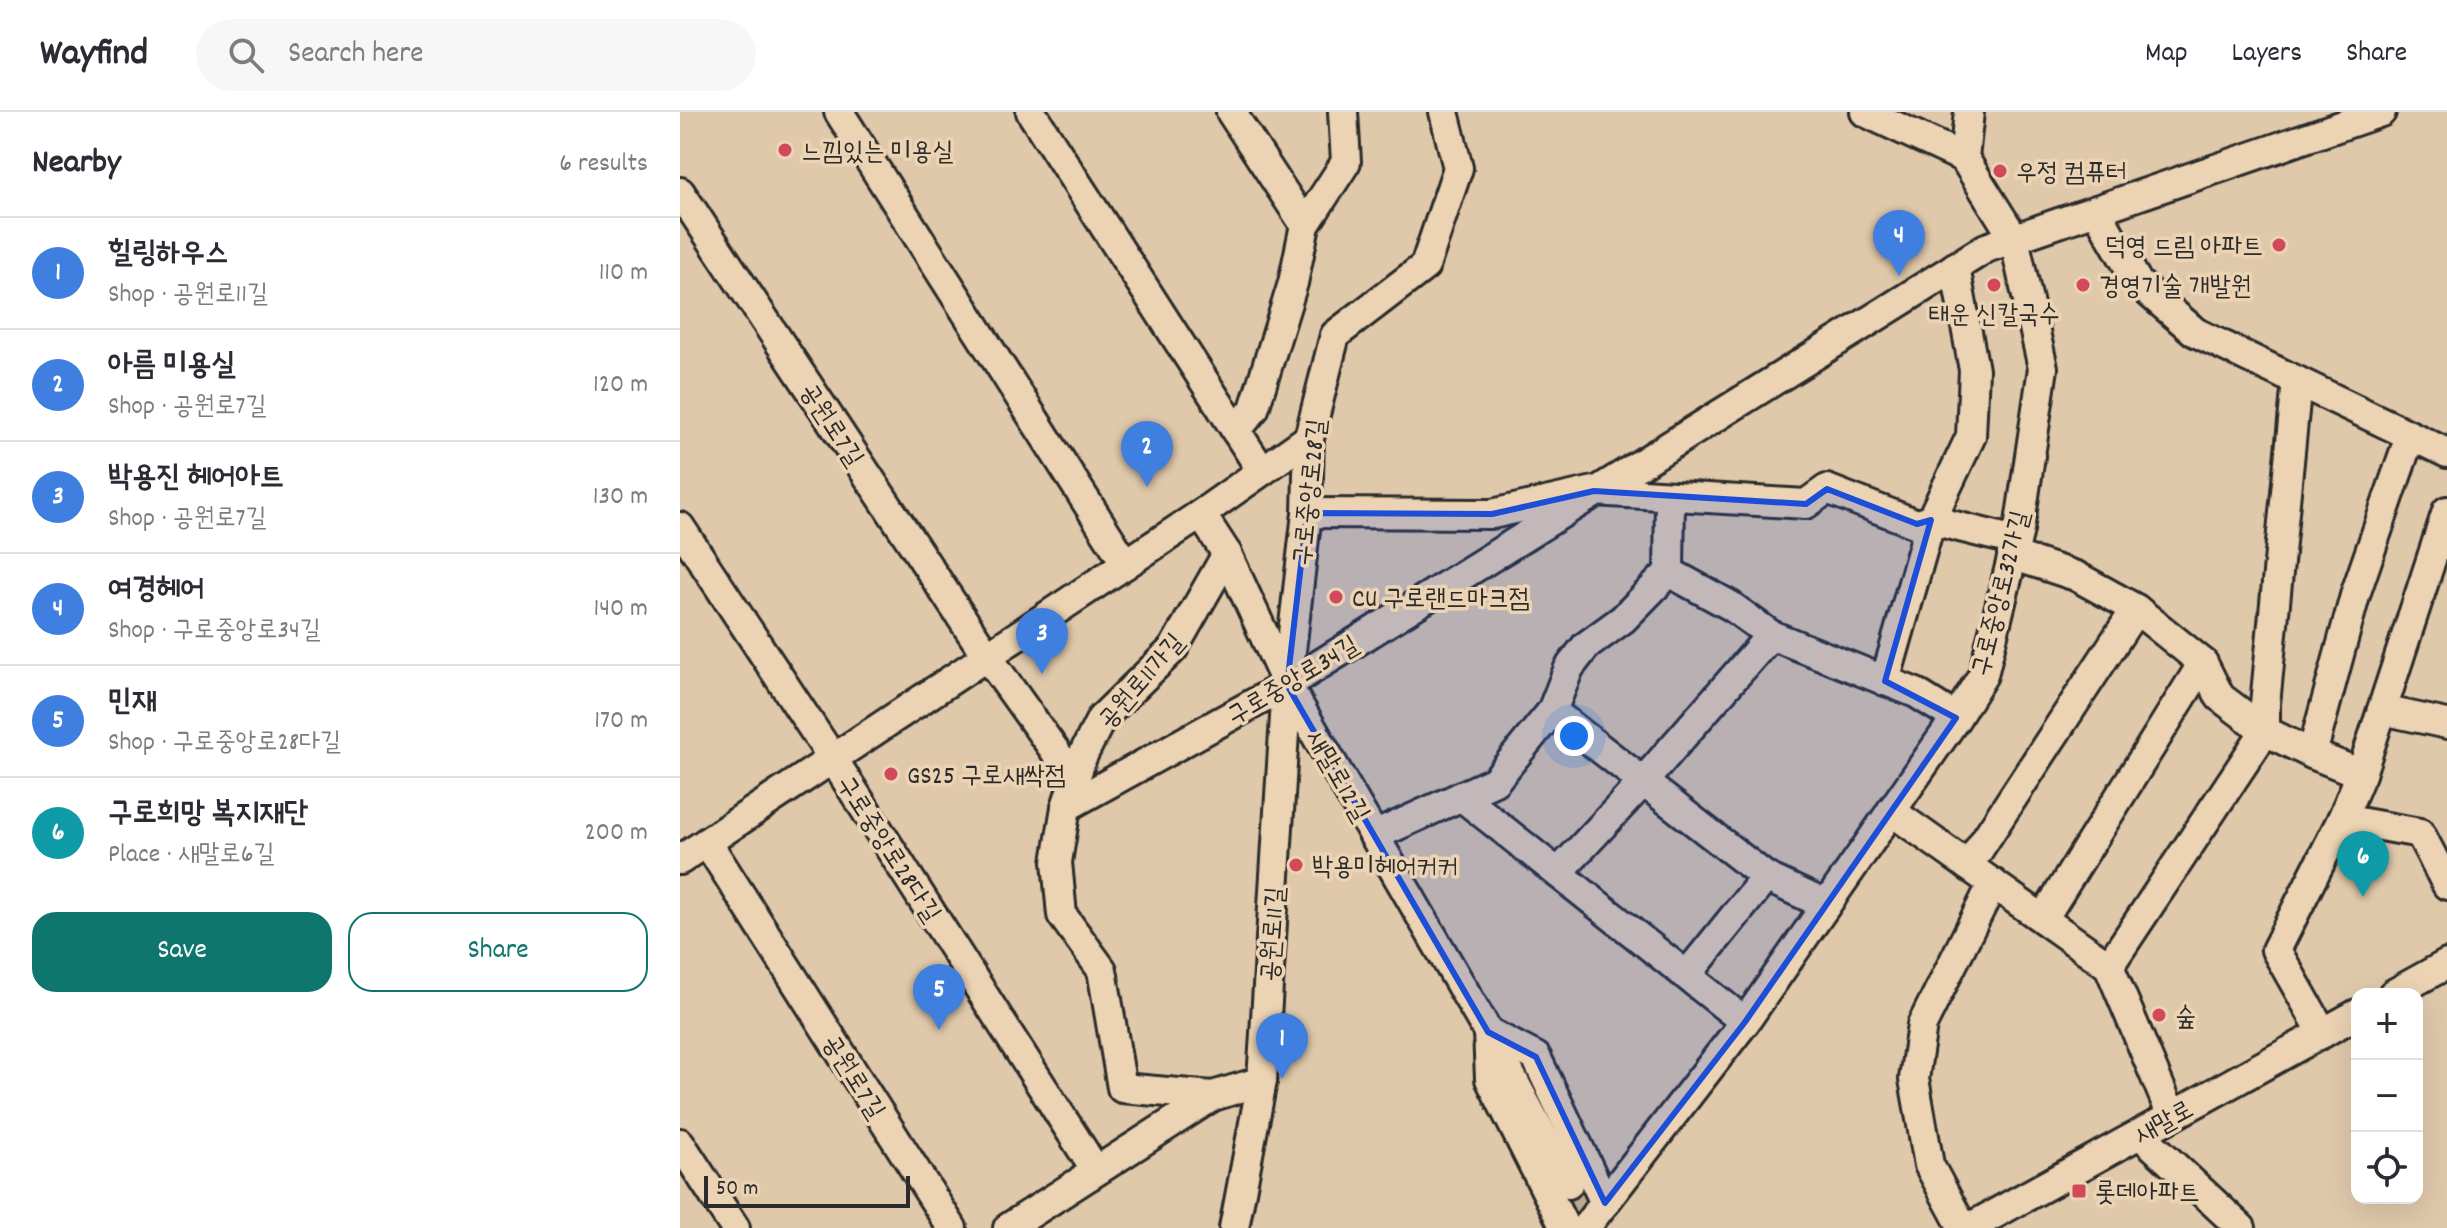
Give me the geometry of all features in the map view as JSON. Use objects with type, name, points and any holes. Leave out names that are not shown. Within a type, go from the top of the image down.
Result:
[{"type":"street","points":[[839,112],[1126,564]]},
{"type":"street","points":[[1031,112],[1262,471]]},
{"type":"street","points":[[1231,112],[1305,225]]},
{"type":"street","points":[[1236,431],[1254,409],[1293,283],[1305,225],[1346,162],[1343,112]]},
{"type":"street","name":"구로중앙로28길","points":[[1287,685],[1307,513],[1309,438],[1335,335],[1425,266],[1458,168],[1444,112]]},
{"type":"street","points":[[1865,112],[1964,158],[1969,112]]},
{"type":"street","name":"구로중앙로34길","points":[[1066,807],[1287,685],[1986,248],[2381,112]]},
{"type":"street","name":"구로중앙로32가길","points":[[1585,1228],[1745,1022],[1983,675],[2014,548],[2043,368],[2014,238],[1964,158]]},
{"type":"street","name":"공원로7길","points":[[680,192],[987,656],[1075,779]]},
{"type":"street","points":[[2096,210],[2138,283],[2195,332],[2447,453]]},
{"type":"street","points":[[1885,681],[1931,520],[1971,436],[1974,370],[1955,267]]},
{"type":"street","points":[[2109,966],[2265,731],[2265,704],[2297,381]]},
{"type":"street","points":[[2312,754],[2356,592],[2410,436]]},
{"type":"street","points":[[680,860],[1201,514],[1309,438]]},
{"type":"street","name":"구로중앙로34길","points":[[1307,513],[1492,514],[1594,491],[1806,504],[1827,489],[1917,524],[1931,520],[2014,548],[2076,576],[2136,609],[2203,663]]},
{"type":"street","points":[[1374,836],[1495,781],[1552,711],[1569,668],[1586,646],[1623,619],[1669,572],[1670,497]]},
{"type":"street","points":[[2323,1033],[2276,950],[2342,819],[2361,774],[2447,511]]},
{"type":"street","name":"새말로12길","points":[[1201,514],[1227,554],[1287,685],[1488,1032],[1568,1184]]},
{"type":"street","name":"구로중앙로28다길","points":[[680,527],[833,759],[1096,1171]]},
{"type":"street","name":"공원로11가길","points":[[1213,1096],[1122,1088],[1102,970],[1062,915],[1057,862],[1066,807],[1082,757],[1101,719],[1173,649],[1227,554]]},
{"type":"street","points":[[1669,572],[1731,606],[1771,635],[1916,693],[1956,718]]},
{"type":"street","points":[[1968,866],[2136,609]]},
{"type":"street","points":[[1558,873],[1642,783],[1771,635]]},
{"type":"street","points":[[2203,663],[2220,697],[2265,731],[2361,774]]},
{"type":"street","points":[[2043,919],[2203,663]]},
{"type":"street","name":"공원로11길","points":[[1234,1228],[1262,1081],[1287,685]]},
{"type":"street","points":[[2382,710],[2447,724]]},
{"type":"street","points":[[1552,711],[1766,877],[1826,905]]},
{"type":"street","points":[[1461,796],[1745,1022]]},
{"type":"street","points":[[1891,811],[2109,966],[2172,1116]]},
{"type":"street","points":[[2342,819],[2420,833],[2447,885]]},
{"type":"street","name":"공원로7길","points":[[707,842],[952,1228]]},
{"type":"street","points":[[1687,975],[1766,877]]},
{"type":"street","points":[[1963,1228],[1929,1165],[1914,1079],[1922,1025],[1993,883]]},
{"type":"street","points":[[2404,988],[2445,966]]},
{"type":"street","name":"새말로","points":[[1969,1228],[2351,1017]]},
{"type":"street","points":[[1488,1032],[1536,1057],[1605,1203]]},
{"type":"street","name":"새말로12길","points":[[1488,1032],[1490,1079],[1565,1228]]},
{"type":"street","points":[[1008,1228],[1213,1096],[1262,1081]]},
{"type":"street","points":[[2140,1134],[2241,1228]]},
{"type":"street","points":[[680,1143],[735,1228]]},
{"type":"highlighted area","points":[[1827,489],[1917,524],[1931,520],[1885,681],[1956,718],[1745,1022],[1605,1203],[1536,1057],[1488,1032],[1287,685],[1307,513],[1492,514],[1594,491],[1806,504]]},
{"type":"tunnel","points":[[1568,1184],[1593,1228]]},
{"type":"place","name":"느낌있는 미용실","points":[[785,150]]},
{"type":"place","name":"우정 컴퓨터","points":[[2000,171]]},
{"type":"place","name":"덕영 드림 아파트","points":[[2279,245]]},
{"type":"place","name":"여경헤어","points":[[1899,276]]},
{"type":"place","name":"태운 신칼국수","points":[[1994,285]]},
{"type":"place","name":"경영기술 개발원","points":[[2083,285]]},
{"type":"place","name":"아름 미용실","points":[[1147,487]]},
{"type":"place","name":"CU 구로랜드마크점","points":[[1336,597]]},
{"type":"place","name":"박용진 헤어아트","points":[[1042,674]]},
{"type":"place","name":"GS25 구로새싹점","points":[[891,774]]},
{"type":"place","name":"박용미헤어커커","points":[[1296,865]]},
{"type":"place","name":"구로희망 복지재단","points":[[2363,897]]},
{"type":"place","name":"숲","points":[[2159,1015]]},
{"type":"place","name":"민재","points":[[939,1030]]},
{"type":"place","name":"힐링하우스","points":[[1282,1079]]},
{"type":"place","name":"롯데아파트","points":[[2079,1191]]}]
